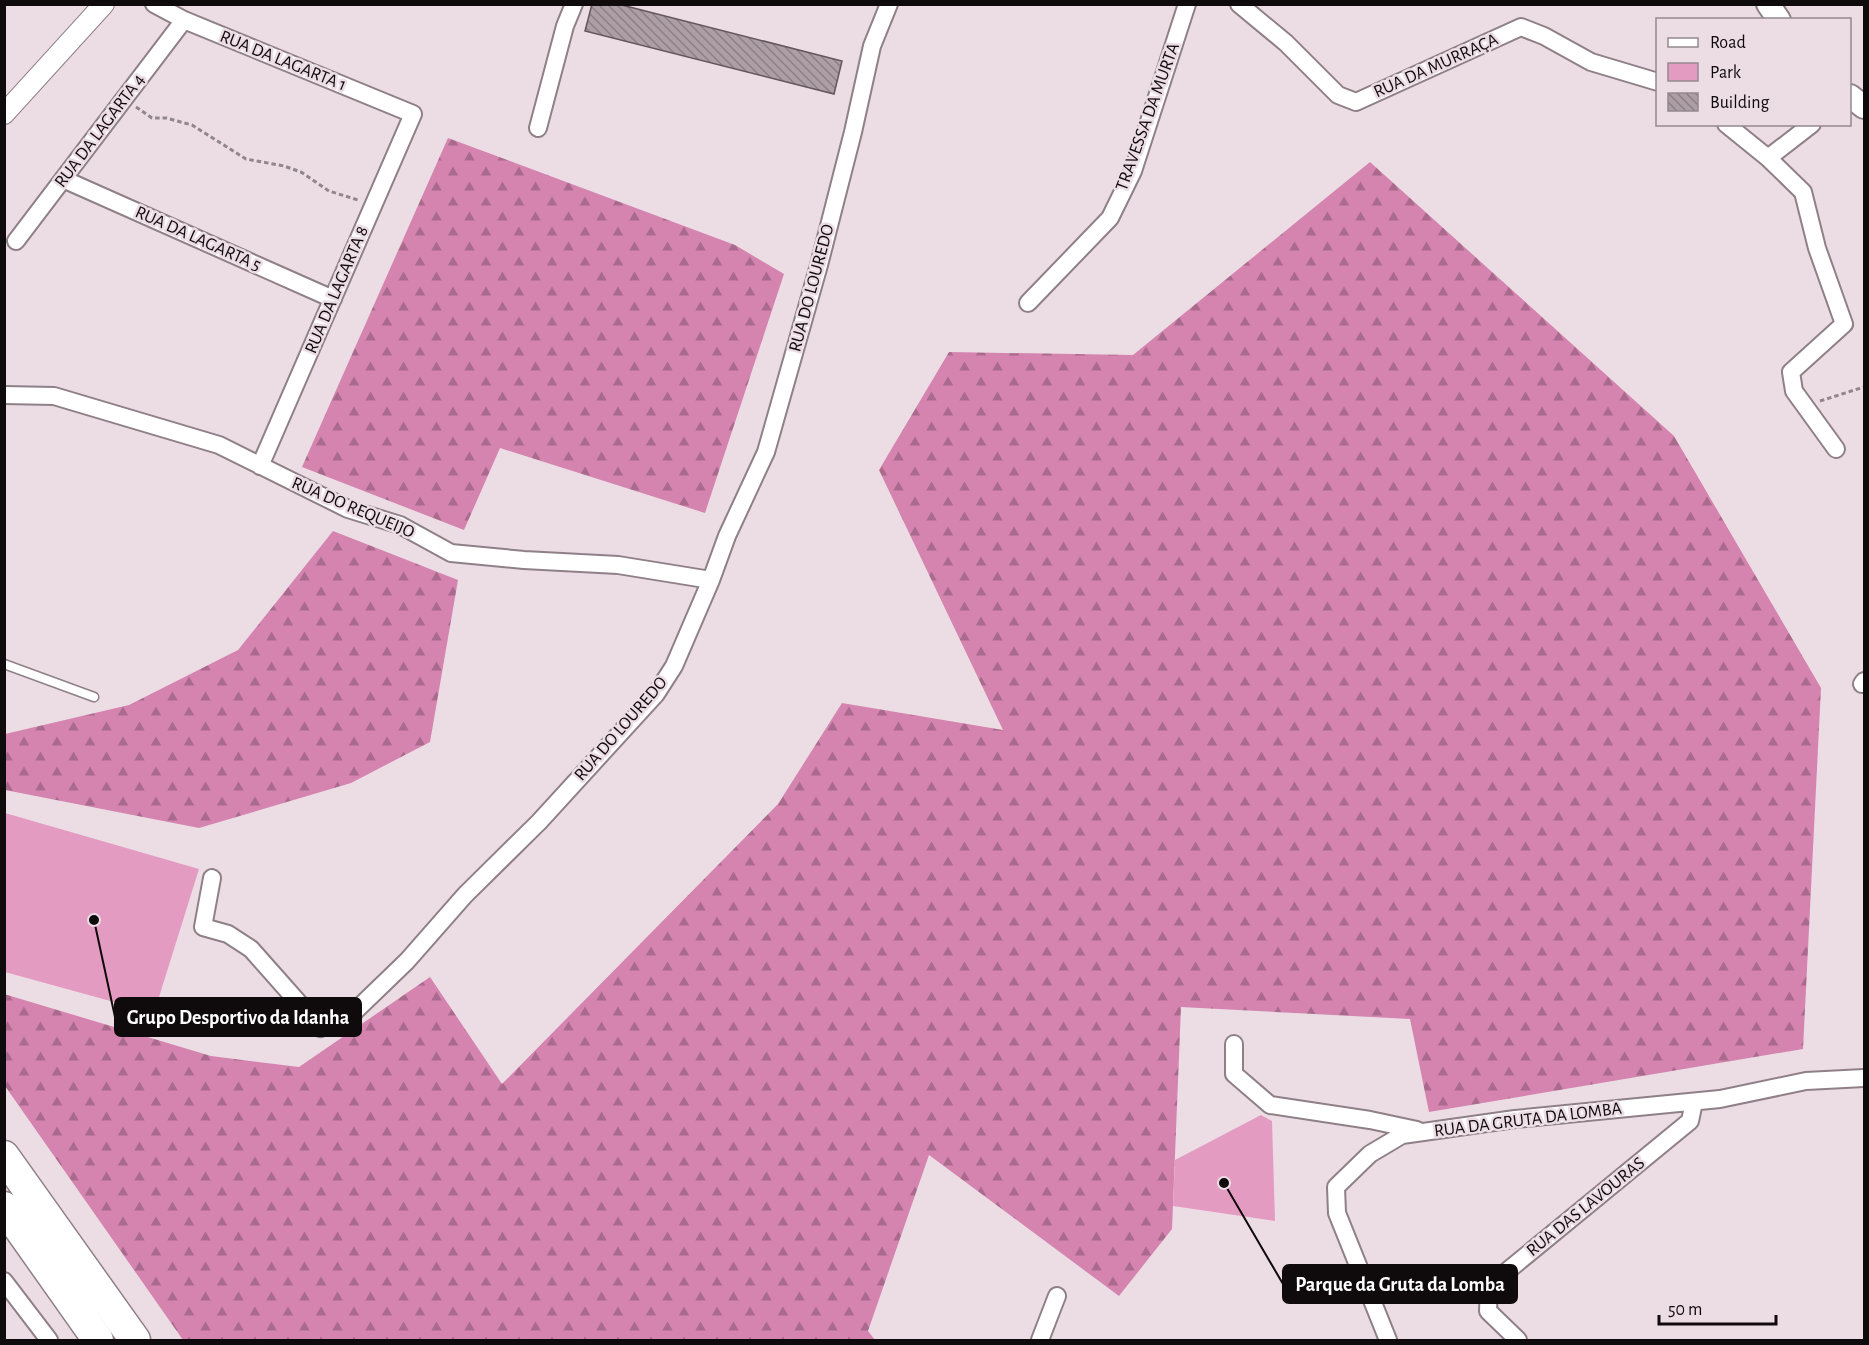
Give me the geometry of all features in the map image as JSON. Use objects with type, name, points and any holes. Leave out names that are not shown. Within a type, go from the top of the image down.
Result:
[{"type":"highway","points":[[4,1156],[135,1341]]},
{"type":"highway","points":[[4,1207],[98,1341]]},
{"type":"main road","points":[[1768,4],[1778,18]]},
{"type":"main road","points":[[1851,97],[1864,107]]},
{"type":"street","points":[[4,114],[104,4]]},
{"type":"street","name":"RUA DA LAGARTA 1","points":[[154,4],[184,20],[413,114]]},
{"type":"street","points":[[538,128],[565,26],[574,4]]},
{"type":"street","name":"RUA DO LOUREDO","points":[[212,878],[203,927],[228,934],[251,949],[321,1028],[349,1017],[407,962],[465,895],[539,822],[656,694],[674,666],[727,536],[766,452],[819,265],[872,46],[889,4]]},
{"type":"street","name":"TRAVESSA DA MURTA","points":[[1028,303],[1110,218],[1133,171],[1187,4]]},
{"type":"street","name":"RUA DA MURRAÇA","points":[[1239,4],[1286,43],[1338,95],[1356,102],[1521,27],[1544,36],[1591,62],[1656,81]]},
{"type":"street","name":"RUA DA LAGARTA 4","points":[[16,241],[184,20]]},
{"type":"street","name":"RUA DA LAGARTA 8","points":[[260,466],[413,114]]},
{"type":"street","points":[[1728,126],[1768,158],[1803,192],[1817,248],[1844,324],[1791,372],[1794,391],[1836,449]]},
{"type":"street","points":[[1768,158],[1809,126]]},
{"type":"street","name":"RUA DA LAGARTA 5","points":[[63,179],[333,299]]},
{"type":"street","name":"RUA DO REQUEIJO","points":[[4,395],[54,396],[219,445],[348,509],[400,525],[450,553],[618,565],[711,580]]},
{"type":"street","name":"RUA DA GRUTA DA LOMBA","points":[[1234,1044],[1234,1074],[1270,1105],[1370,1120],[1426,1132],[1515,1119],[1720,1099],[1806,1081],[1864,1078]]},
{"type":"street","name":"RUA DAS LAVOURAS","points":[[1518,1341],[1488,1311],[1489,1286],[1690,1121],[1694,1102]]},
{"type":"street","points":[[1388,1341],[1337,1213],[1336,1187],[1370,1154],[1402,1135],[1426,1132]]},
{"type":"street","points":[[4,1281],[49,1341]]},
{"type":"street","points":[[1040,1341],[1057,1296]]},
{"type":"lane","points":[[4,664],[94,697]]},
{"type":"path","points":[[124,99],[153,118],[166,118],[192,125],[246,159],[284,166],[301,172],[339,196],[374,203]]},
{"type":"path","points":[[1804,407],[1864,387]]},
{"type":"green space","points":[[448,138],[735,245],[784,274],[705,513],[500,448],[464,530],[302,467]]},
{"type":"green space","points":[[1370,162],[1674,436],[1821,688],[1803,1049],[1429,1112],[1410,1019],[1181,1007],[1172,1229],[1119,1296],[929,1155],[868,1331],[875,1340],[183,1340],[5,1086],[4,994],[211,1056],[299,1067],[430,977],[502,1084],[778,804],[842,703],[1003,730],[879,470],[949,352],[1133,355]]},
{"type":"green space","points":[[333,531],[458,580],[430,742],[351,783],[199,828],[5,790],[5,734],[129,705],[238,650]]},
{"type":"green space","points":[[5,813],[199,869],[154,1013],[5,972]]},
{"type":"green space","points":[[1261,1115],[1272,1121],[1275,1221],[1173,1206],[1175,1160]]},
{"type":"building","points":[[592,4],[618,4],[842,61],[834,94],[585,31]]},
{"type":"place","name":"Grupo Desportivo da Idanha","points":[[94,920]]},
{"type":"place","name":"Parque da Gruta da Lomba","points":[[1224,1183]]}]
